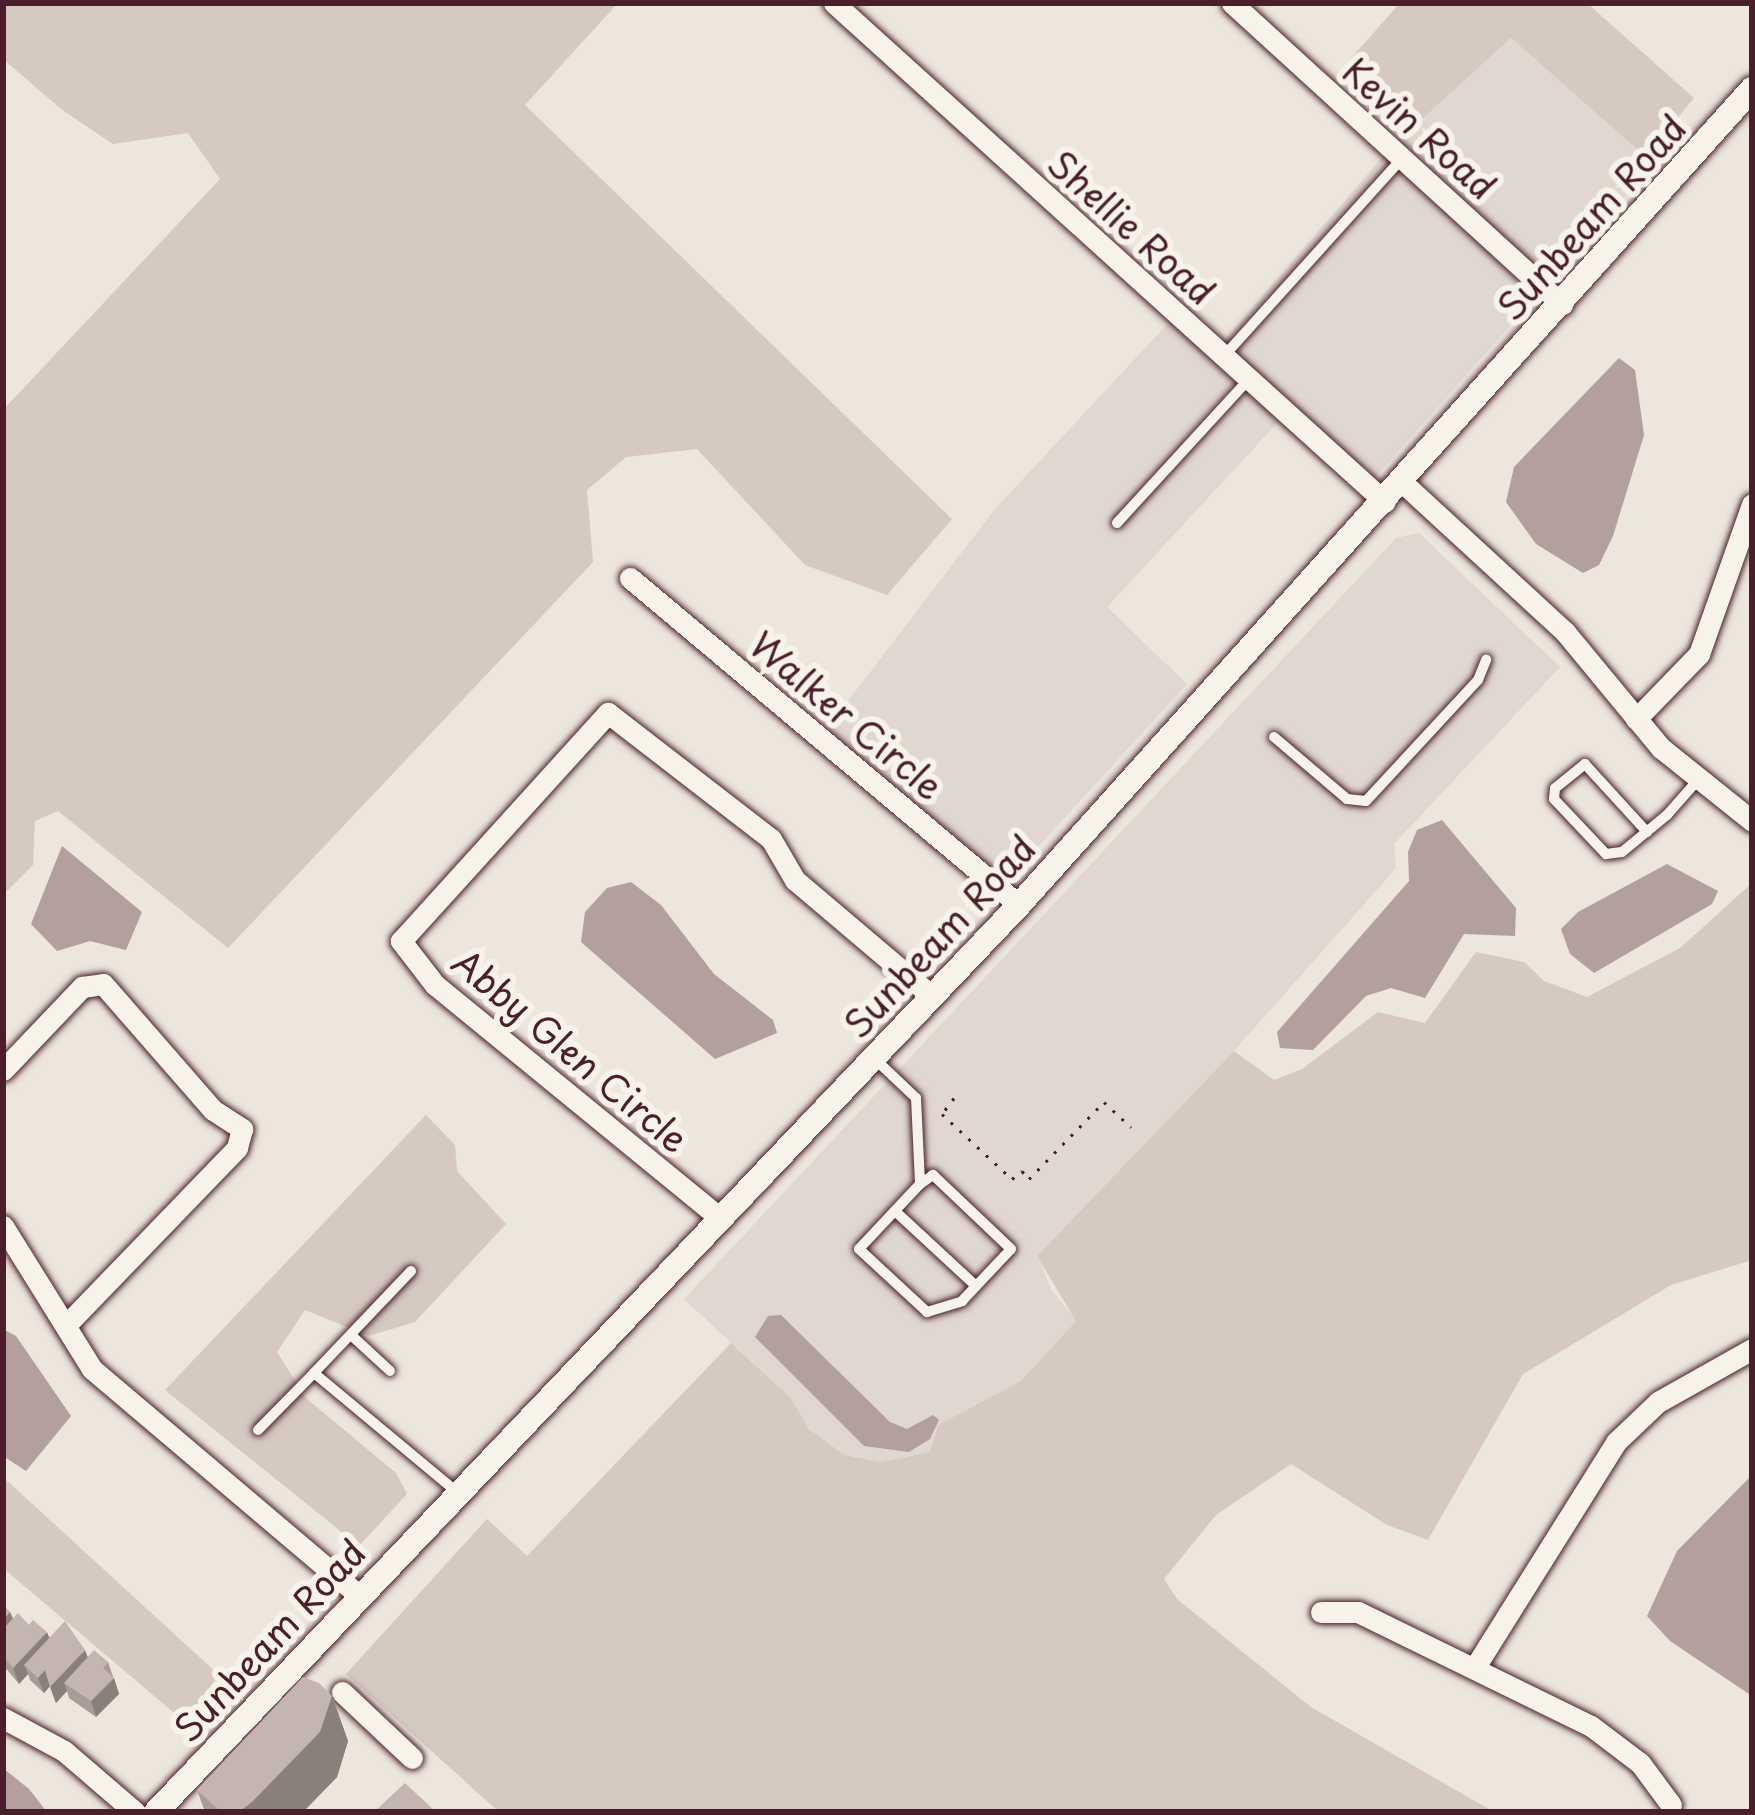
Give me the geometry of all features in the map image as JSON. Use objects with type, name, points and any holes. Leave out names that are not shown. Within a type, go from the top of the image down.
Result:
[{"type":"street","name":"Shellie Road","points":[[834,3],[1385,502]]},
{"type":"street","name":"Kevin Road","points":[[1232,3],[1562,304]]},
{"type":"street","name":"Sunbeam Road","points":[[156,1812],[1019,904],[1752,89]]},
{"type":"street","points":[[1402,482],[1565,632],[1636,719],[1697,781],[1752,820]]},
{"type":"street","points":[[1636,719],[1699,654],[1752,504]]},
{"type":"street","name":"Walker Circle","points":[[630,578],[1019,904]]},
{"type":"street","name":"Abby Glen Circle","points":[[720,1218],[435,986],[401,941],[608,713],[771,839],[795,880],[932,996]]},
{"type":"street","points":[[3,1070],[82,987],[103,984],[213,1110],[242,1130],[237,1148],[67,1325]]},
{"type":"street","points":[[3,1226],[92,1369],[137,1412],[360,1595]]},
{"type":"street","points":[[1475,1667],[1616,1442],[1658,1402],[1752,1349]]},
{"type":"street","points":[[1321,1612],[1358,1612],[1617,1742],[1671,1805]]},
{"type":"street","points":[[342,1692],[412,1758]]},
{"type":"street","points":[[3,1718],[64,1750],[135,1812]]},
{"type":"lane","points":[[1225,356],[1403,157]]},
{"type":"lane","points":[[1118,523],[1250,379]]},
{"type":"lane","points":[[1274,737],[1347,799],[1366,801],[1478,680],[1486,660]]},
{"type":"lane","points":[[1647,832],[1585,764],[1556,788],[1555,799],[1606,854],[1622,852],[1647,832],[1697,781]]},
{"type":"lane","points":[[873,1058],[916,1098],[920,1184]]},
{"type":"lane","points":[[933,1175],[1011,1249],[962,1301],[927,1312],[860,1249],[920,1184],[933,1175]]},
{"type":"lane","points":[[895,1210],[976,1286]]},
{"type":"lane","points":[[258,1430],[412,1271]]},
{"type":"lane","points":[[351,1335],[390,1371]]},
{"type":"lane","points":[[314,1373],[458,1493]]},
{"type":"path","points":[[955,1099],[943,1114],[1012,1179],[1022,1171],[1029,1179],[1105,1102],[1131,1127]]},
{"type":"shaded area","points":[[3,3],[618,3],[525,105],[952,519],[887,595],[805,565],[697,449],[626,457],[587,490],[593,562],[228,948],[58,811],[35,821],[33,865],[3,895],[3,410],[220,179],[188,133],[113,144],[61,109],[3,59]]},
{"type":"shaded area","points":[[1400,3],[1587,3],[1694,98],[1646,157],[1511,38],[1417,124],[1345,65]]},
{"type":"shaded area","points":[[1511,38],[1654,164],[1361,493],[1281,419],[1107,607],[1187,684],[994,895],[815,744],[995,509],[1172,319],[1213,353],[1386,153]]},
{"type":"shaded area","points":[[1619,358],[1635,370],[1644,435],[1613,536],[1599,565],[1583,573],[1536,544],[1506,502],[1514,467]]},
{"type":"shaded area","points":[[1419,533],[1560,667],[1394,844],[1396,868],[1234,1051],[1038,1255],[1051,1290],[1077,1320],[1021,1381],[938,1425],[930,1452],[881,1462],[846,1455],[809,1429],[791,1398],[684,1299],[1396,538]]},
{"type":"shaded area","points":[[1442,820],[1516,908],[1515,936],[1464,934],[1425,998],[1391,988],[1366,996],[1313,1050],[1280,1048],[1277,1032],[1409,881],[1408,852],[1417,830]]},
{"type":"shaded area","points":[[62,846],[142,912],[126,950],[90,941],[57,951],[31,924]]},
{"type":"shaded area","points":[[1667,864],[1718,891],[1712,904],[1594,973],[1570,954],[1561,929],[1578,912]]},
{"type":"shaded area","points":[[631,882],[661,905],[714,974],[773,1020],[777,1033],[715,1059],[581,942],[585,912],[607,888]]},
{"type":"shaded area","points":[[1752,883],[1752,1260],[1671,1285],[1523,1374],[1428,1540],[1387,1525],[1291,1464],[1216,1515],[1164,1579],[1177,1599],[1311,1707],[1494,1812],[499,1812],[346,1674],[487,1519],[527,1556],[731,1343],[791,1398],[809,1429],[845,1455],[881,1462],[930,1452],[938,1425],[1021,1381],[1076,1321],[1037,1256],[1234,1051],[1274,1080],[1302,1069],[1378,1012],[1425,1023],[1476,952],[1524,962],[1544,981],[1587,997],[1680,948]]},
{"type":"shaded area","points":[[426,1115],[455,1145],[457,1171],[506,1224],[415,1322],[369,1336],[305,1310],[277,1352],[306,1398],[396,1473],[407,1494],[359,1546],[165,1390]]},
{"type":"shaded area","points":[[781,1315],[890,1422],[907,1429],[933,1415],[939,1420],[930,1439],[909,1452],[864,1446],[755,1337],[768,1316]]},
{"type":"shaded area","points":[[3,1329],[16,1336],[71,1416],[26,1471],[3,1456]]},
{"type":"shaded area","points":[[1752,1475],[1752,1696],[1670,1641],[1647,1616],[1677,1551]]},
{"type":"shaded area","points":[[3,1477],[219,1675],[186,1723],[3,1568]]},
{"type":"shaded area","points":[[3,1768],[29,1789],[47,1812],[3,1812]]},
{"type":"building","points":[[18,1613],[29,1625],[33,1620],[47,1632],[13,1668],[3,1656],[3,1629]]},
{"type":"building","points":[[65,1621],[85,1650],[50,1687],[45,1670],[38,1678],[24,1665]]},
{"type":"building","points":[[94,1650],[108,1662],[103,1668],[114,1678],[91,1701],[64,1683]]},
{"type":"building","points":[[303,1677],[319,1683],[332,1696],[320,1732],[253,1801],[239,1812],[221,1812],[197,1790]]},
{"type":"building","points":[[405,1783],[436,1812],[374,1812]]}]
